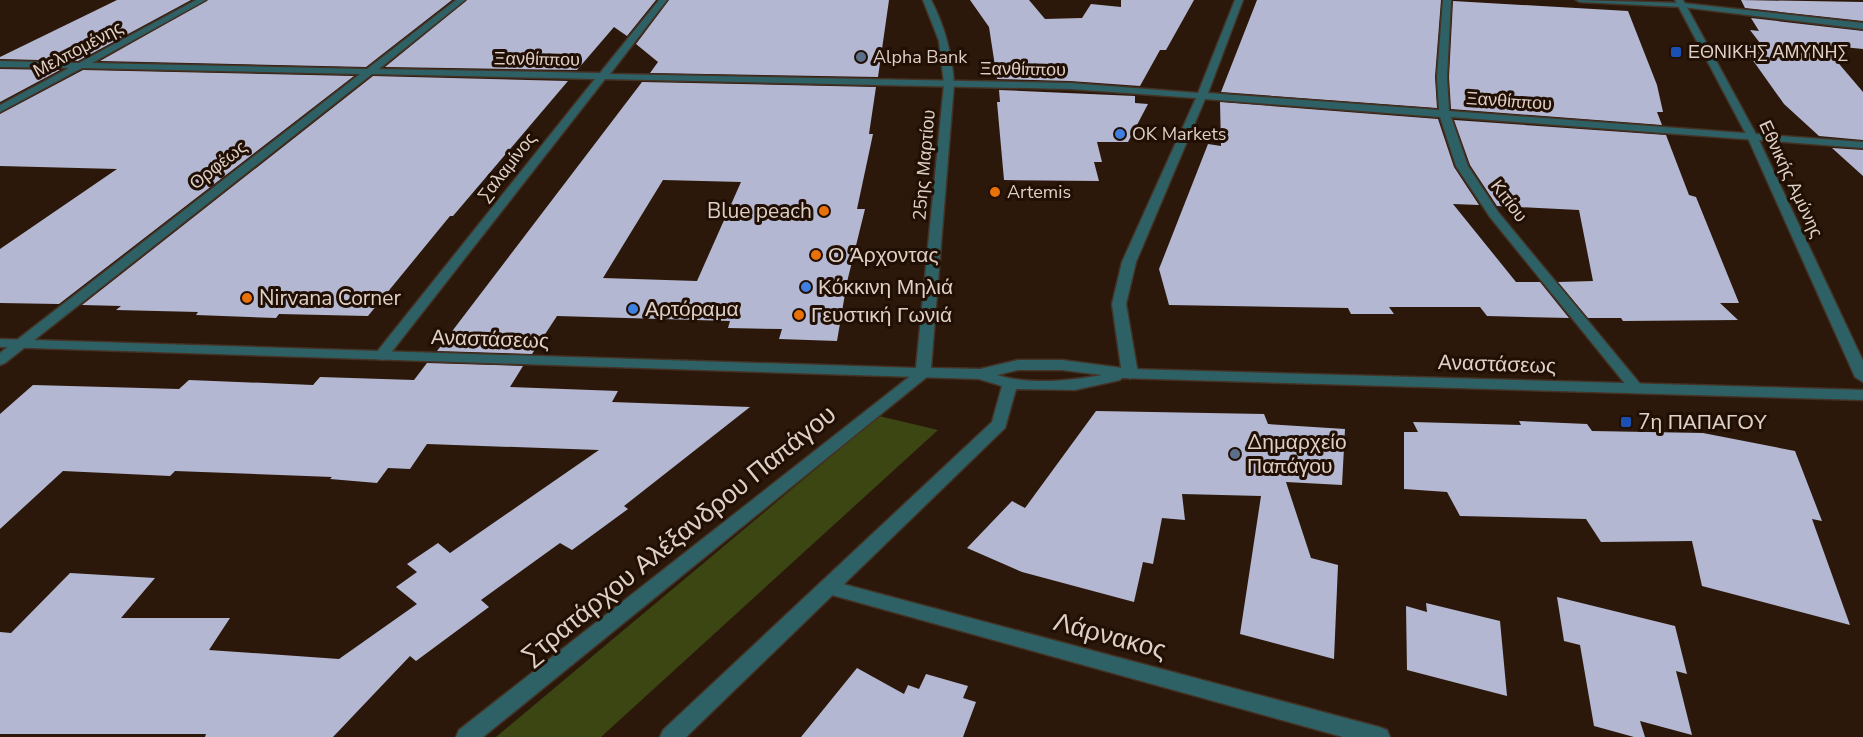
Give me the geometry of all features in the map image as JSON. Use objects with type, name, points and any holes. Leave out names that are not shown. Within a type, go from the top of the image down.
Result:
[{"type":"street","name":"Μελπομένης","points":[[0,108],[202,0]]},
{"type":"street","name":"Ορφέως","points":[[0,360],[461,0]]},
{"type":"street","name":"Σαλαμίνος","points":[[381,356],[663,0]]},
{"type":"street","name":"25ης Μαρτίου","points":[[923,373],[950,84],[948,51],[938,21],[927,0]]},
{"type":"street","points":[[1130,374],[1119,304],[1129,262],[1202,95],[1239,0]]},
{"type":"street","name":"Κιτίου","points":[[1447,0],[1442,77],[1444,112],[1462,166],[1494,214],[1636,388]]},
{"type":"street","points":[[1580,0],[1681,3],[1863,26]]},
{"type":"street","name":"Εθνικής Αμύνης","points":[[1681,3],[1752,136],[1863,377]]},
{"type":"street","name":"Ξανθίππου","points":[[0,64],[1070,86],[1444,112],[1863,145]]},
{"type":"street","name":"Αναστάσεως","points":[[0,343],[923,373],[980,374],[1018,365],[1062,365],[1130,374],[1863,395]]},
{"type":"street","name":"Στρατάρχου Αλέξανδρου Παπάγου","points":[[467,737],[923,373]]},
{"type":"street","name":"Αναστάσεως","points":[[980,374],[1010,384],[1075,385],[1130,374]]},
{"type":"street","points":[[671,737],[999,424],[1010,384]]},
{"type":"street","name":"Λάρνακος","points":[[828,587],[1379,737]]},
{"type":"green space","points":[[879,416],[938,430],[601,737],[496,737]]},
{"type":"building","points":[[117,0],[191,0],[78,61],[0,59],[0,57]]},
{"type":"building","points":[[208,0],[452,0],[366,67],[100,61]]},
{"type":"building","points":[[467,0],[656,0],[627,36],[614,27],[577,70],[385,67]]},
{"type":"building","points":[[669,0],[889,0],[878,77],[650,73],[658,62],[636,44]]},
{"type":"building","points":[[970,0],[1029,0],[1045,19],[1082,18],[1091,4],[1121,7],[1121,0],[1194,0],[1166,50],[1160,50],[1140,86],[997,79],[989,27]]},
{"type":"building","points":[[1257,0],[1441,0],[1435,77],[1437,108],[1221,92]]},
{"type":"building","points":[[1741,0],[1863,2],[1863,21],[1745,8]]},
{"type":"building","points":[[1453,1],[1628,11],[1657,85],[1663,112],[1657,112],[1662,125],[1451,109],[1449,77]]},
{"type":"building","points":[[1751,18],[1863,31],[1863,49],[1823,45],[1863,92],[1863,140],[1819,136],[1784,104],[1742,45],[1763,47],[1750,30],[1759,31]]},
{"type":"building","points":[[0,69],[60,70],[0,102]]},
{"type":"building","points":[[83,70],[354,76],[59,304],[0,303],[0,249],[117,169],[0,166],[0,114]]},
{"type":"building","points":[[373,76],[568,81],[453,216],[450,216],[368,316],[279,314],[276,318],[196,315],[198,312],[116,310],[121,306],[82,305]]},
{"type":"building","points":[[642,82],[876,87],[869,134],[873,134],[857,209],[865,209],[847,282],[837,341],[779,339],[782,329],[728,328],[730,321],[557,316],[532,354],[437,351]],"holes":[[[663,180],[741,182],[697,281],[603,278]]]},
{"type":"building","points":[[999,90],[1135,96],[1135,103],[1148,104],[1128,142],[1097,142],[1102,162],[1094,162],[1099,181],[1004,180],[997,102],[1000,102]]},
{"type":"building","points":[[1220,102],[1438,119],[1454,167],[1479,205],[1453,204],[1516,282],[1540,282],[1569,318],[1487,316],[1480,307],[1389,307],[1394,314],[1351,314],[1348,308],[1169,305],[1159,269],[1208,144],[1221,146]]},
{"type":"building","points":[[1454,120],[1666,135],[1689,195],[1696,197],[1739,303],[1720,303],[1738,320],[1623,321],[1621,318],[1588,318],[1558,282],[1593,281],[1579,210],[1497,206],[1470,165]]},
{"type":"building","points":[[1832,148],[1863,150],[1863,176]]},
{"type":"building","points":[[427,363],[523,366],[510,387],[618,391],[612,402],[750,407],[624,506],[628,509],[572,550],[560,543],[481,600],[489,607],[416,661],[410,656],[333,737],[205,737],[206,734],[0,734],[0,632],[11,633],[70,573],[155,578],[121,618],[230,618],[209,650],[339,659],[417,604],[396,587],[417,572],[407,564],[438,543],[450,553],[599,450],[427,444],[410,469],[388,468],[377,483],[330,479],[332,477],[175,471],[170,476],[63,471],[0,529],[0,414],[33,385],[179,389],[189,380],[313,385],[320,377],[414,380]]},
{"type":"building","points":[[1096,411],[1264,414],[1268,424],[1345,429],[1342,485],[1286,482],[1311,558],[1338,565],[1334,659],[1240,634],[1261,496],[1182,494],[1185,520],[1162,518],[1153,564],[1143,562],[1134,602],[1022,572],[967,548],[1012,501],[1025,508]]},
{"type":"building","points":[[1519,421],[1587,424],[1592,431],[1703,433],[1795,451],[1822,521],[1812,519],[1850,625],[1702,586],[1692,541],[1601,542],[1586,519],[1460,516],[1447,492],[1404,489],[1404,432],[1418,432],[1413,422],[1521,425]]},
{"type":"building","points":[[1557,597],[1675,626],[1687,674],[1676,671],[1692,735],[1640,721],[1645,737],[1634,737],[1594,726],[1580,645],[1564,641]]},
{"type":"building","points":[[1426,603],[1500,621],[1507,696],[1407,670],[1406,606],[1427,612]]},
{"type":"building","points":[[857,668],[904,694],[908,685],[919,689],[926,674],[968,686],[963,698],[976,702],[963,737],[801,737]]},
{"type":"place","name":"ΕΘΝΙΚΗΣ ΑΜΥΝΗΣ","points":[[1676,52]]},
{"type":"place","name":"Alpha Bank","points":[[861,57]]},
{"type":"place","name":"OK Markets","points":[[1120,134]]},
{"type":"place","name":"Artemis","points":[[995,192]]},
{"type":"place","name":"Blue peach","points":[[824,211]]},
{"type":"place","name":"Ο Άρχοντας","points":[[816,255]]},
{"type":"place","name":"Κόκκινη Μηλιά","points":[[806,287]]},
{"type":"place","name":"Nirvana Corner","points":[[247,298]]},
{"type":"place","name":"Αρτόραμα","points":[[633,309]]},
{"type":"place","name":"Γευστική Γωνιά","points":[[799,315]]},
{"type":"place","name":"7η ΠΑΠΑΓΟΥ","points":[[1626,422]]},
{"type":"place","name":"Δημαρχείο Παπάγου","points":[[1235,454]]}]
